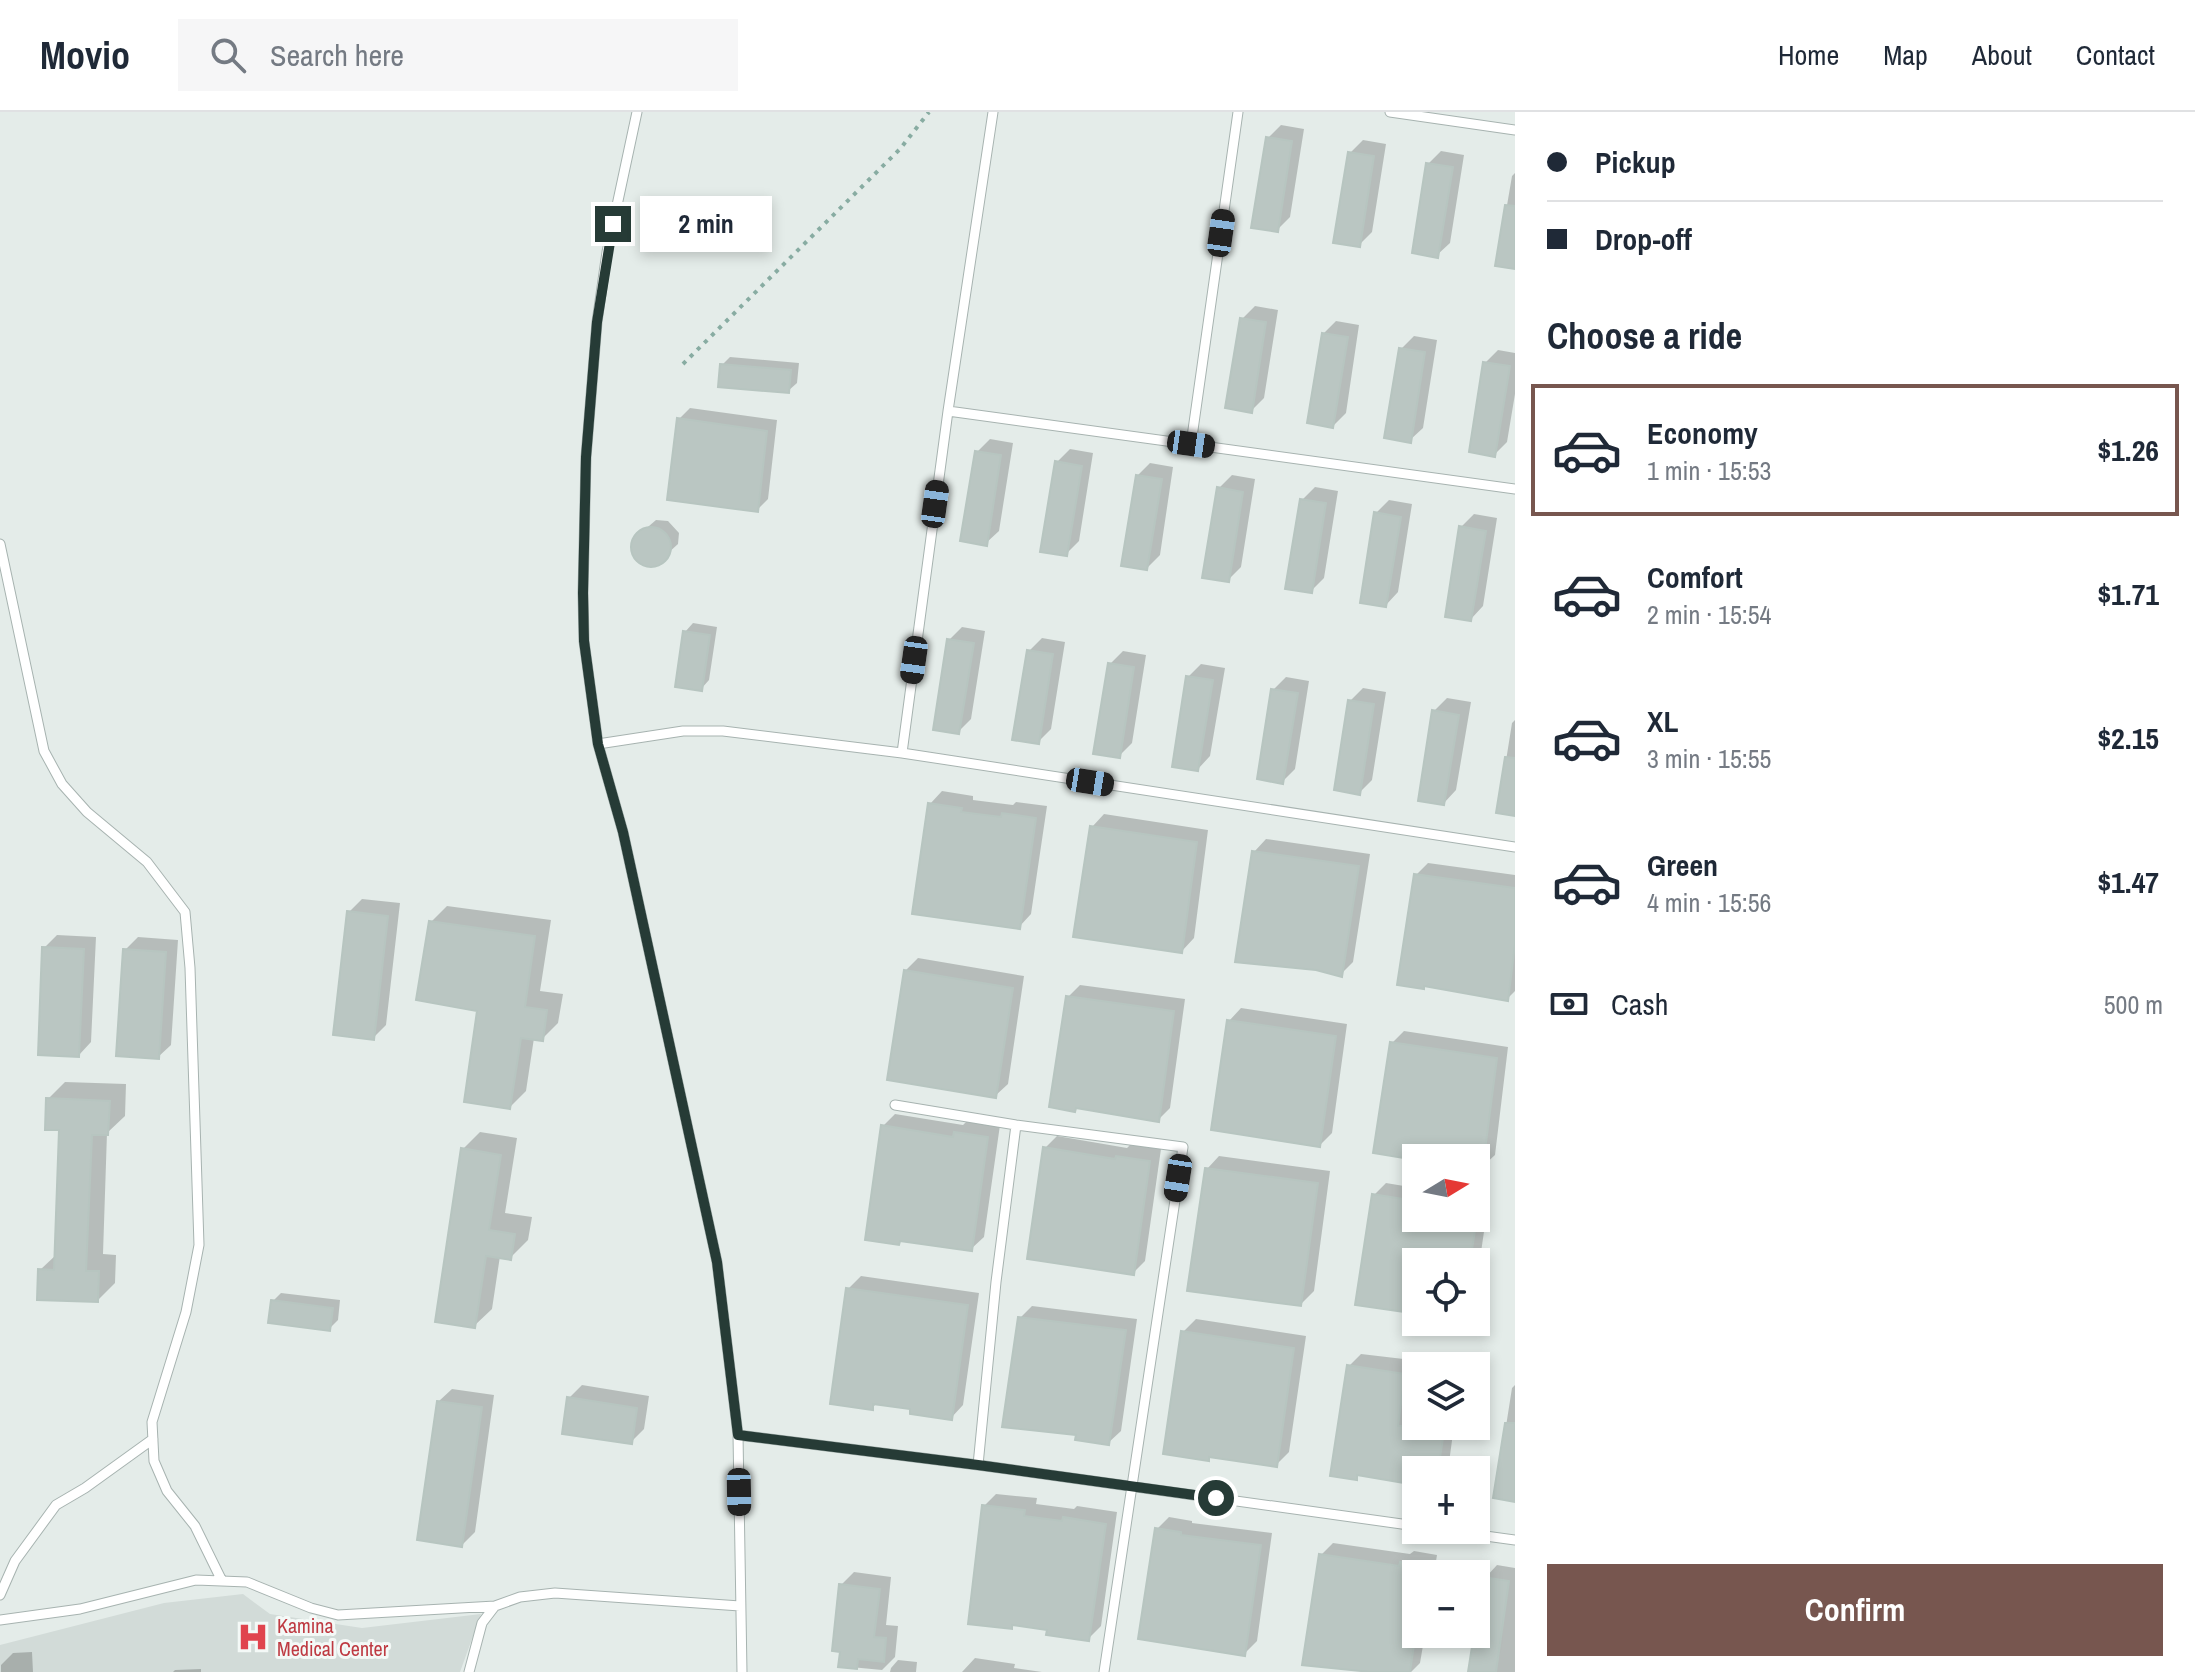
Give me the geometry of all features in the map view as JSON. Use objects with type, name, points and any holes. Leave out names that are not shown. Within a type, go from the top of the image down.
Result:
[{"type":"lane","points":[[637,112],[607,252],[597,322],[586,457],[584,641],[598,744],[623,832],[717,1262],[738,1435],[742,1672]]},
{"type":"lane","points":[[902,753],[948,411],[993,112]]},
{"type":"lane","points":[[1191,444],[1238,112]]},
{"type":"lane","points":[[1390,112],[1515,130]]},
{"type":"lane","points":[[948,411],[1515,489]]},
{"type":"lane","points":[[0,544],[44,751],[62,784],[87,812],[147,862],[185,912],[190,968],[199,1245],[186,1312],[152,1422],[154,1461],[167,1491],[195,1526],[221,1579]]},
{"type":"lane","points":[[598,744],[683,731],[723,731],[902,753],[1515,847]]},
{"type":"lane","points":[[895,1105],[1183,1147],[1104,1672]]},
{"type":"lane","points":[[978,1465],[996,1282],[1016,1125]]},
{"type":"lane","points":[[738,1435],[1402,1524]]},
{"type":"lane","points":[[0,1595],[15,1561],[56,1505],[153,1439]]},
{"type":"lane","points":[[1490,1537],[1515,1540]]},
{"type":"lane","points":[[0,1620],[80,1609],[196,1580],[221,1579],[247,1582],[311,1608],[338,1615],[495,1606],[520,1597],[555,1593],[740,1606]]},
{"type":"lane","points":[[469,1672],[482,1623],[495,1606]]},
{"type":"path","points":[[683,364],[900,149],[929,112]]},
{"type":"shaded area","name":"Kamina Medical Center","points":[[243,1594],[270,1614],[362,1628],[481,1614],[460,1672],[0,1672],[0,1645],[164,1603]]},
{"type":"building","points":[[1266,137],[1292,141],[1278,232],[1251,228]]},
{"type":"building","points":[[1348,152],[1374,156],[1360,247],[1333,243]]},
{"type":"building","points":[[1426,163],[1453,167],[1438,258],[1412,253]]},
{"type":"building","points":[[1505,205],[1515,206],[1515,269],[1495,266]]},
{"type":"building","points":[[1240,318],[1266,322],[1252,413],[1225,408]]},
{"type":"building","points":[[1322,333],[1348,337],[1333,428],[1307,423]]},
{"type":"building","points":[[1399,348],[1425,352],[1411,443],[1384,438]]},
{"type":"building","points":[[1483,362],[1510,366],[1495,457],[1469,452]]},
{"type":"building","points":[[720,364],[791,370],[789,393],[718,387]]},
{"type":"building","points":[[677,418],[767,431],[758,512],[667,500]]},
{"type":"building","points":[[975,451],[1001,455],[987,546],[960,541]]},
{"type":"building","points":[[1055,461],[1082,466],[1067,556],[1040,552]]},
{"type":"building","points":[[1136,475],[1162,479],[1147,570],[1121,566]]},
{"type":"building","points":[[1217,487],[1243,492],[1229,582],[1202,578]]},
{"type":"building","points":[[1300,499],[1326,503],[1312,593],[1285,589]]},
{"type":"building","points":[[1374,512],[1401,517],[1386,607],[1360,603]]},
{"type":"building","points":[[1459,526],[1486,531],[1471,621],[1445,617]]},
{"type":"building","points":[[651,527],[665,533],[671,547],[665,561],[651,567],[637,561],[631,547],[637,533]]},
{"type":"building","points":[[683,631],[710,635],[702,691],[675,687]]},
{"type":"building","points":[[947,639],[974,643],[959,734],[933,730]]},
{"type":"building","points":[[1027,650],[1053,654],[1039,744],[1012,740]]},
{"type":"building","points":[[1108,663],[1134,667],[1120,758],[1093,754]]},
{"type":"building","points":[[1186,676],[1213,680],[1198,771],[1172,767]]},
{"type":"building","points":[[1271,689],[1298,693],[1283,784],[1257,779]]},
{"type":"building","points":[[1348,700],[1374,704],[1360,795],[1334,790]]},
{"type":"building","points":[[1432,710],[1459,715],[1444,805],[1418,801]]},
{"type":"building","points":[[1505,757],[1515,758],[1515,816],[1496,813]]},
{"type":"building","points":[[928,803],[962,808],[961,812],[1036,818],[1020,929],[912,914]]},
{"type":"building","points":[[1090,826],[1197,842],[1182,953],[1073,937]]},
{"type":"building","points":[[1252,851],[1359,866],[1342,977],[1316,970],[1235,962]]},
{"type":"building","points":[[1414,874],[1515,888],[1515,944],[1508,1001],[1424,986],[1424,989],[1397,985]]},
{"type":"building","points":[[347,911],[388,916],[374,1040],[333,1035]]},
{"type":"building","points":[[429,921],[535,936],[525,1007],[547,1010],[543,1041],[521,1038],[510,1109],[464,1102],[477,1011],[416,1000]]},
{"type":"building","points":[[42,947],[84,949],[79,1057],[38,1055]]},
{"type":"building","points":[[123,949],[166,952],[159,1059],[116,1056]]},
{"type":"building","points":[[904,970],[1013,988],[996,1098],[887,1080]]},
{"type":"building","points":[[1066,996],[1174,1011],[1159,1122],[1076,1108],[1075,1112],[1049,1107]]},
{"type":"building","points":[[1227,1020],[1336,1036],[1320,1147],[1211,1130]]},
{"type":"building","points":[[1390,1042],[1497,1058],[1486,1144],[1402,1144],[1402,1158],[1373,1153]]},
{"type":"building","points":[[46,1098],[110,1101],[108,1135],[92,1135],[86,1271],[99,1271],[98,1302],[37,1300],[38,1269],[54,1270],[59,1130],[45,1130]]},
{"type":"building","points":[[881,1125],[953,1137],[954,1132],[988,1137],[972,1251],[900,1241],[899,1245],[865,1240]]},
{"type":"building","points":[[1043,1147],[1115,1159],[1116,1156],[1150,1161],[1134,1275],[1027,1259]]},
{"type":"building","points":[[461,1148],[501,1155],[489,1230],[515,1234],[511,1260],[486,1256],[475,1328],[435,1322]]},
{"type":"building","points":[[1205,1168],[1318,1183],[1301,1306],[1187,1291]]},
{"type":"building","points":[[1372,1194],[1402,1199],[1402,1232],[1475,1232],[1472,1248],[1402,1248],[1402,1312],[1355,1305]]},
{"type":"building","points":[[846,1288],[968,1305],[952,1420],[910,1414],[910,1409],[873,1404],[873,1410],[830,1404]]},
{"type":"building","points":[[271,1300],[333,1308],[330,1331],[268,1323]]},
{"type":"building","points":[[1018,1317],[1126,1330],[1109,1445],[1075,1440],[1076,1435],[1002,1427]]},
{"type":"building","points":[[1181,1331],[1294,1348],[1277,1467],[1163,1454]]},
{"type":"building","points":[[1347,1365],[1402,1374],[1398,1426],[1402,1426],[1402,1440],[1443,1440],[1440,1456],[1402,1456],[1402,1483],[1357,1475],[1357,1480],[1330,1476]]},
{"type":"building","points":[[567,1397],[637,1408],[632,1444],[562,1434]]},
{"type":"building","points":[[437,1401],[482,1407],[462,1547],[417,1540]]},
{"type":"building","points":[[1505,1423],[1515,1423],[1515,1502],[1493,1498]]},
{"type":"building","points":[[982,1505],[1025,1510],[1024,1516],[1062,1521],[1063,1517],[1106,1524],[1089,1641],[1046,1635],[1047,1630],[1012,1625],[1012,1629],[968,1624]]},
{"type":"building","points":[[1155,1528],[1181,1532],[1181,1535],[1261,1545],[1245,1656],[1138,1639]]},
{"type":"building","points":[[1319,1554],[1399,1566],[1402,1562],[1402,1648],[1414,1648],[1410,1672],[1371,1672],[1302,1665]]},
{"type":"building","points":[[1490,1578],[1509,1581],[1496,1672],[1468,1672],[1472,1648],[1490,1648]]},
{"type":"building","points":[[839,1584],[880,1589],[874,1637],[886,1638],[884,1662],[858,1659],[857,1669],[838,1667],[840,1652],[832,1651]]},
{"type":"place","name":"Kamina Medical Center","points":[[253,1637]]},
{"type":"route","points":[[613,224],[597,322],[586,457],[584,641],[598,744],[623,832],[717,1262],[738,1435],[1216,1498]]}]
